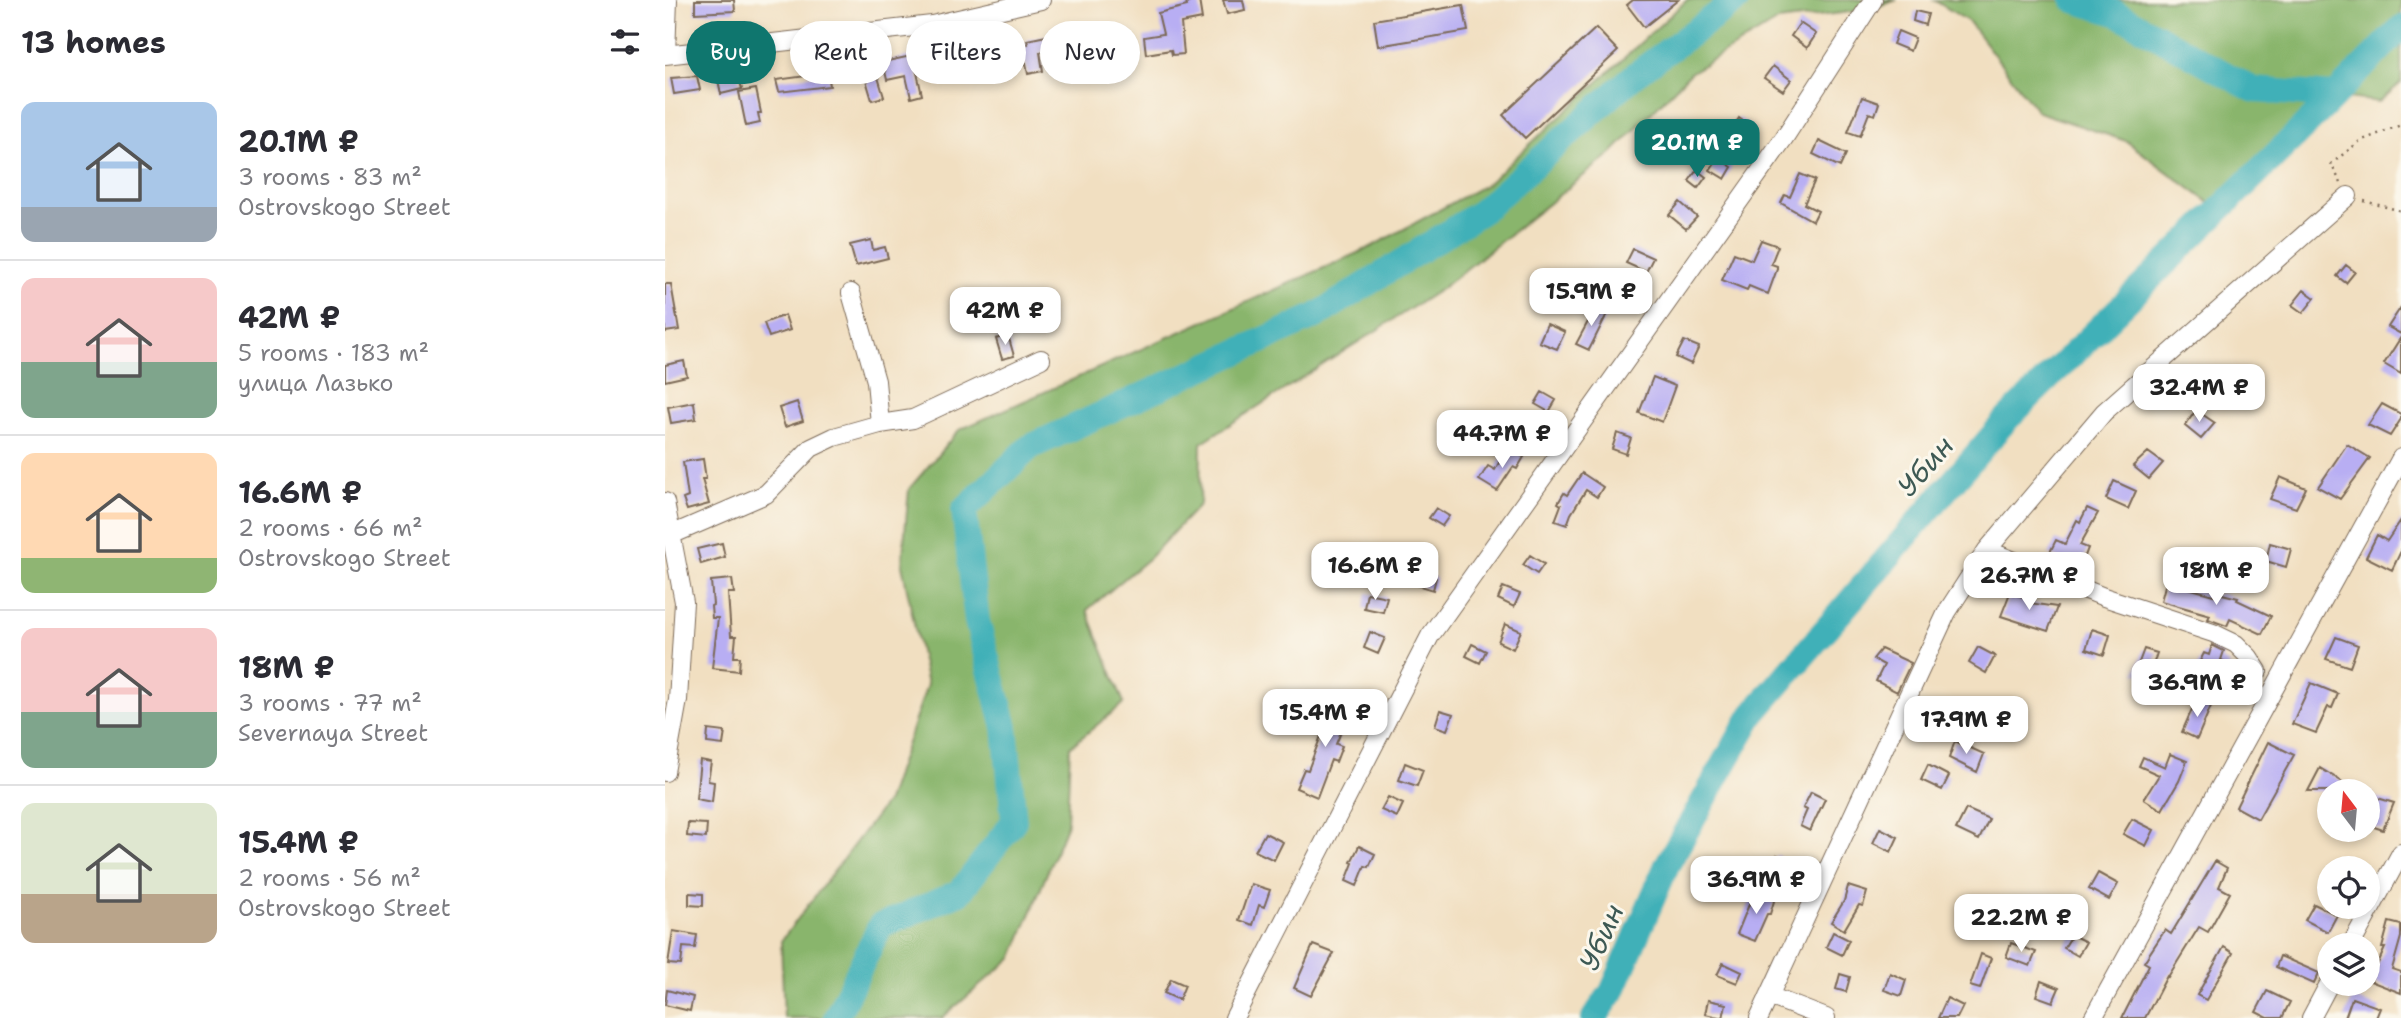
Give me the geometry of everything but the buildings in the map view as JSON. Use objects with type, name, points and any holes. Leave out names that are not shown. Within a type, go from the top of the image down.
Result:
[{"type":"street","points":[[668,0],[666,55],[932,25],[1041,0]]},
{"type":"street","points":[[1234,1018],[1430,636],[1784,138],[1873,0]]},
{"type":"street","points":[[1759,1018],[1947,612],[1987,550],[2104,412],[2348,196]]},
{"type":"street","points":[[851,293],[876,381],[880,424]]},
{"type":"street","points":[[671,535],[766,494],[810,448],[834,437],[880,424],[913,419],[1041,359]]},
{"type":"street","points":[[2093,1018],[2401,457]]},
{"type":"street","points":[[665,502],[671,535],[671,571],[684,602],[678,700],[665,772]]},
{"type":"street","points":[[1987,550],[2104,597],[2213,633],[2236,644],[2258,671]]},
{"type":"street","points":[[2358,933],[2401,853]]},
{"type":"street","points":[[1769,996],[1826,1018]]},
{"type":"street","points":[[2311,1018],[2323,996]]},
{"type":"path","points":[[2401,125],[2360,141],[2331,163],[2348,196],[2401,211]]},
{"type":"green space","points":[[1687,0],[1897,0],[1866,10],[1778,21],[1690,73],[1612,153],[1441,289],[1201,443],[1200,504],[1149,558],[1087,610],[1124,703],[1070,747],[1067,824],[1013,957],[942,1018],[784,1018],[781,941],[887,801],[927,685],[902,565],[909,489],[959,430],[1371,247],[1487,184]]},
{"type":"green space","points":[[1934,0],[2401,0],[2401,83],[2379,102],[2333,96],[2219,210],[2126,141],[2038,112],[1969,22]]},
{"type":"waterway","points":[[836,1018],[880,926],[960,892],[1014,821],[1005,727],[977,621],[964,510],[1030,447],[1316,316],[1481,212],[1636,74],[1737,0]]},
{"type":"waterway","points":[[2074,0],[2116,13],[2254,90],[2333,96]]},
{"type":"waterway","name":"Убин","points":[[1594,1018],[1612,992],[1667,865],[1752,715],[2006,420],[2401,28]]}]
